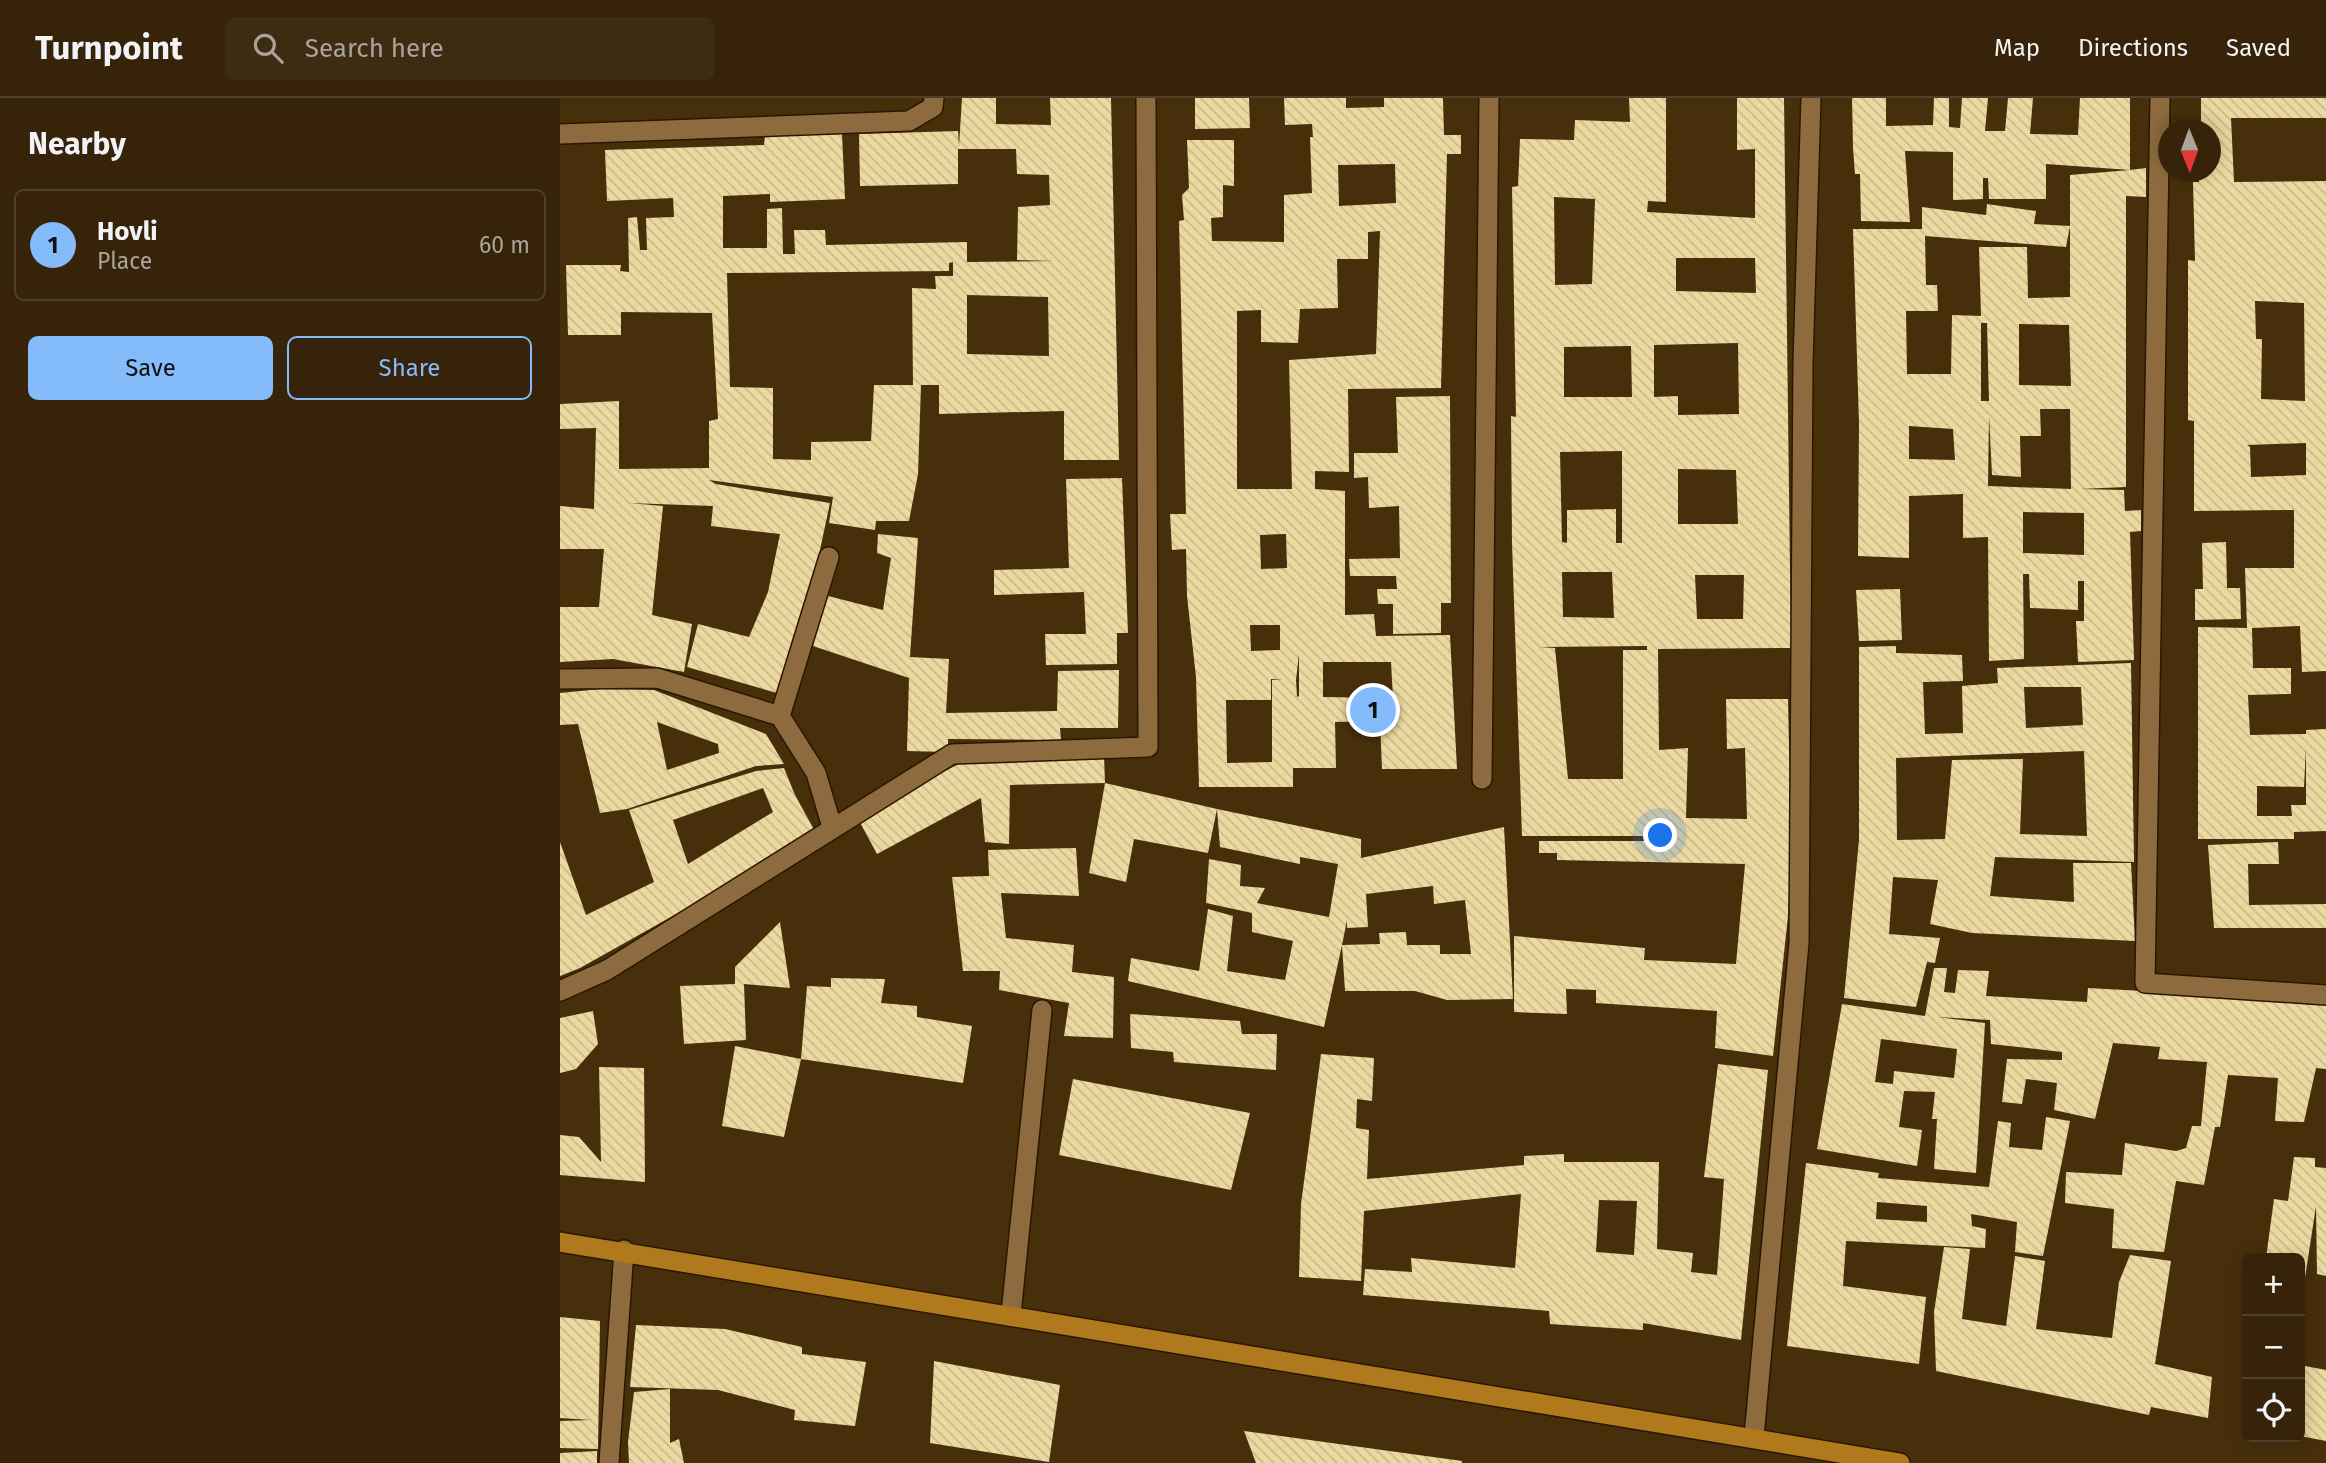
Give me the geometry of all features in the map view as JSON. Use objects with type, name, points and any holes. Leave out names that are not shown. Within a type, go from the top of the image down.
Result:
[{"type":"main road","points":[[560,1242],[624,1250],[1900,1463]]},
{"type":"street","points":[[560,134],[909,121],[933,107],[934,98]]},
{"type":"street","points":[[560,991],[607,970],[952,754],[1148,747],[1146,98]]},
{"type":"street","points":[[1482,779],[1489,98]]},
{"type":"street","points":[[1754,1437],[1798,943],[1803,363],[1811,98]]},
{"type":"street","points":[[2160,98],[2145,983],[2326,995]]},
{"type":"street","points":[[780,716],[829,556]]},
{"type":"street","points":[[560,679],[657,678],[780,716],[816,773],[832,827]]},
{"type":"street","points":[[1011,1314],[1042,1010]]},
{"type":"street","points":[[609,1463],[624,1250]]},
{"type":"building","points":[[962,98],[996,98],[996,124],[1051,125],[1050,98],[1111,98],[1119,460],[1064,460],[1064,411],[939,414],[939,385],[921,385],[918,474],[909,521],[876,521],[875,530],[829,523],[833,497],[709,480],[716,484],[830,503],[808,606],[777,693],[687,667],[698,624],[749,637],[768,592],[780,534],[711,526],[713,506],[629,503],[663,506],[652,615],[692,624],[684,672],[613,659],[560,662],[560,607],[599,607],[604,549],[560,549],[560,506],[594,509],[596,428],[560,429],[560,404],[619,401],[619,469],[709,468],[709,421],[718,419],[712,313],[621,312],[621,335],[568,335],[566,265],[621,265],[620,271],[629,272],[628,218],[637,217],[640,250],[647,250],[646,218],[674,217],[673,198],[607,201],[605,150],[764,145],[765,136],[842,134],[845,199],[770,202],[770,194],[723,196],[723,248],[767,248],[767,209],[782,208],[783,254],[795,254],[794,230],[825,230],[826,245],[967,242],[967,262],[1055,261],[1017,260],[1018,207],[1050,205],[1049,175],[1017,174],[1016,149],[958,149],[958,184],[860,186],[859,134],[958,131],[959,146]],"holes":[[[953,262],[953,276],[935,276],[936,289],[912,288],[913,385],[874,385],[871,441],[811,442],[811,460],[773,459],[773,388],[730,387],[727,273],[949,271],[949,263]],[[967,295],[1048,297],[1049,356],[967,354]]]},
{"type":"building","points":[[1195,98],[1249,98],[1250,128],[1195,129]]},
{"type":"building","points":[[1284,98],[1346,98],[1346,108],[1384,107],[1384,98],[1443,98],[1444,135],[1461,135],[1461,154],[1447,154],[1441,388],[1348,389],[1349,472],[1315,471],[1315,489],[1345,491],[1345,615],[1374,614],[1376,636],[1450,635],[1457,769],[1382,769],[1380,721],[1335,722],[1336,768],[1293,768],[1293,787],[1199,787],[1196,677],[1187,596],[1186,549],[1172,550],[1170,514],[1186,514],[1179,221],[1184,220],[1182,195],[1189,188],[1187,140],[1234,140],[1234,186],[1223,185],[1223,217],[1211,218],[1212,241],[1284,242],[1284,195],[1312,193],[1310,137],[1313,137],[1312,124],[1285,125]],"holes":[[[1395,164],[1396,203],[1339,206],[1338,165]],[[1380,231],[1376,354],[1289,360],[1292,489],[1237,489],[1237,311],[1261,310],[1261,342],[1298,343],[1300,309],[1338,308],[1337,259],[1368,259],[1368,232]],[[1286,534],[1287,568],[1261,569],[1260,535]],[[1250,625],[1280,625],[1280,650],[1251,651]],[[1299,654],[1299,696],[1297,697],[1296,680]],[[1323,662],[1391,662],[1393,698],[1323,697]],[[1271,679],[1283,680],[1272,680],[1272,762],[1227,763],[1226,700],[1271,700]]]},
{"type":"building","points":[[1629,98],[1666,98],[1666,202],[1648,201],[1647,212],[1755,218],[1755,149],[1737,150],[1737,98],[1784,98],[1791,648],[1658,649],[1659,750],[1688,748],[1686,818],[1747,819],[1745,748],[1727,749],[1726,699],[1788,699],[1791,840],[1788,916],[1773,1056],[1715,1048],[1717,1011],[1596,1003],[1596,990],[1566,989],[1567,1014],[1514,1012],[1514,936],[1645,948],[1644,960],[1736,964],[1745,864],[1557,860],[1557,853],[1539,853],[1539,841],[1664,841],[1663,836],[1522,836],[1512,543],[1511,416],[1516,417],[1512,187],[1518,186],[1520,139],[1574,140],[1575,120],[1630,122]],"holes":[[[1554,197],[1595,199],[1592,284],[1555,285]],[[1676,258],[1755,258],[1756,293],[1676,291]],[[1738,343],[1739,414],[1678,415],[1678,396],[1654,397],[1654,345]],[[1631,346],[1632,397],[1564,397],[1564,347]],[[1622,451],[1622,543],[1616,543],[1616,509],[1567,510],[1567,543],[1562,542],[1560,452]],[[1678,469],[1736,470],[1738,524],[1678,524]],[[1562,572],[1612,572],[1614,618],[1563,617]],[[1695,575],[1744,575],[1743,619],[1697,619]],[[1647,646],[1647,650],[1623,650],[1623,779],[1568,779],[1555,648],[1539,647]]]},
{"type":"building","points":[[1852,98],[1886,98],[1886,126],[1933,125],[1934,98],[1949,98],[1949,127],[1960,128],[1962,98],[1988,98],[1985,131],[2005,131],[2008,98],[2033,98],[2030,134],[2078,135],[2080,98],[2130,98],[2130,170],[2046,164],[2046,199],[1989,199],[1988,178],[1983,178],[1983,199],[1953,200],[1953,152],[1905,151],[1910,222],[1861,221],[1860,174],[1855,174]]},
{"type":"building","points":[[2201,98],[2326,98],[2326,118],[2231,118],[2234,182],[2326,181],[2326,671],[2302,672],[2300,626],[2252,628],[2253,668],[2291,668],[2291,694],[2248,695],[2250,735],[2306,734],[2306,730],[2326,729],[2326,831],[2294,832],[2294,839],[2198,839],[2198,627],[2247,628],[2245,568],[2294,568],[2294,510],[2194,511],[2194,421],[2188,420],[2188,260],[2195,261],[2193,182],[2221,182],[2221,119],[2201,119]],"holes":[[[2255,301],[2304,303],[2305,401],[2261,399],[2262,339],[2256,339]],[[2306,443],[2306,475],[2251,477],[2250,447],[2247,445]],[[2306,748],[2306,805],[2291,805],[2292,816],[2257,816],[2257,786],[2304,787]]]},
{"type":"building","points":[[2146,168],[2146,197],[2126,196],[2126,487],[2080,489],[2124,490],[2125,511],[2141,510],[2141,531],[2130,532],[2134,660],[2078,662],[2076,621],[2084,621],[2084,581],[2078,581],[2078,610],[2030,608],[2029,574],[2023,574],[2024,659],[1989,661],[1988,537],[1963,538],[1963,494],[1909,496],[1909,558],[1858,556],[1859,423],[1853,229],[1922,229],[1922,207],[1986,215],[1987,204],[2036,211],[2034,224],[2070,226],[2070,175]],"holes":[[[2070,226],[2070,297],[2028,298],[2027,247],[1979,247],[1981,316],[1952,315],[1951,374],[1907,374],[1906,311],[1938,311],[1937,285],[1926,285],[1925,236],[2066,247]],[[1981,323],[1987,323],[1989,401],[1981,401]],[[2019,324],[2069,325],[2071,386],[2019,385]],[[2040,409],[2070,409],[2071,489],[1988,486],[1989,416],[1992,475],[2021,477],[2020,436],[2041,436]],[[1909,426],[1953,429],[1955,460],[1909,459]],[[2023,512],[2084,513],[2084,555],[2023,553]]]},
{"type":"building","points":[[1450,396],[1451,603],[1441,603],[1441,633],[1393,634],[1393,604],[1378,604],[1377,589],[1397,589],[1396,576],[1350,576],[1349,559],[1400,558],[1399,506],[1369,508],[1368,477],[1354,478],[1354,453],[1398,453],[1396,397]]},
{"type":"building","points":[[1122,478],[1128,633],[1117,633],[1117,664],[1046,665],[1045,634],[1086,634],[1084,592],[994,595],[994,570],[1069,568],[1066,479]]},
{"type":"building","points":[[878,534],[918,538],[910,657],[949,659],[946,713],[1057,711],[1058,671],[1119,670],[1118,728],[1060,728],[1061,740],[948,739],[948,752],[907,751],[909,678],[807,644],[824,595],[883,610],[891,558],[877,553]]},
{"type":"building","points":[[2226,542],[2227,588],[2240,588],[2241,619],[2195,620],[2195,589],[2203,589],[2202,543]]},
{"type":"building","points":[[1900,589],[1902,640],[1859,641],[1856,590]]},
{"type":"building","points":[[1896,646],[1896,653],[1962,655],[1963,681],[1923,682],[1925,734],[1963,733],[1962,686],[1998,683],[1997,668],[2131,663],[2134,862],[1995,857],[1990,896],[2074,902],[2073,863],[2131,863],[2135,941],[1972,933],[1930,924],[1938,880],[1893,877],[1889,934],[1940,938],[1935,963],[1927,962],[1916,1007],[1844,998],[1859,840],[1859,647]],"holes":[[[2024,687],[2081,687],[2083,725],[2026,728]],[[2084,751],[2087,836],[2020,834],[2023,759],[1952,760],[1945,839],[1897,840],[1896,758]]]},
{"type":"building","points":[[601,689],[654,690],[766,734],[784,764],[756,766],[627,809],[600,813],[578,724],[560,725],[560,693]],"holes":[[[657,722],[718,744],[719,753],[667,770]]]},
{"type":"building","points":[[1104,756],[1105,783],[1010,785],[1009,844],[985,842],[981,798],[877,854],[856,815],[963,762]]},
{"type":"building","points":[[784,768],[817,835],[580,968],[560,976],[560,842],[586,915],[654,882],[629,810],[756,771]],"holes":[[[763,788],[773,812],[688,864],[673,820]]]},
{"type":"building","points":[[1105,783],[1217,809],[1208,853],[1134,839],[1126,882],[1089,873]]},
{"type":"building","points":[[1217,809],[1361,839],[1361,858],[1504,827],[1513,999],[1447,1000],[1415,991],[1345,991],[1342,945],[1324,1027],[1128,981],[1131,958],[1199,971],[1208,909],[1233,916],[1227,971],[1285,980],[1293,941],[1252,932],[1252,913],[1206,903],[1209,859],[1241,865],[1240,886],[1265,888],[1257,903],[1329,917],[1338,864],[1300,857],[1300,864],[1220,847]],"holes":[[[1433,886],[1434,904],[1465,900],[1471,954],[1440,954],[1440,945],[1407,945],[1406,932],[1379,933],[1380,944],[1342,945],[1347,920],[1347,928],[1368,927],[1366,894]]]},
{"type":"building","points":[[2278,842],[2279,864],[2248,864],[2249,905],[2326,904],[2326,928],[2214,928],[2208,845]]},
{"type":"building","points":[[1076,848],[1079,896],[1001,893],[1006,938],[1074,945],[1072,972],[1114,977],[1113,1038],[1064,1036],[1069,1003],[999,990],[1000,971],[963,971],[952,877],[989,876],[988,850]]},
{"type":"building","points":[[780,922],[790,988],[744,984],[746,1040],[684,1044],[680,986],[735,984],[735,967]]},
{"type":"building","points":[[1934,968],[1947,968],[1944,992],[1955,993],[1958,970],[1989,971],[1986,996],[2087,1002],[2088,988],[2326,1001],[2326,1069],[2316,1068],[2304,1122],[2275,1121],[2278,1078],[2228,1075],[2220,1127],[2215,1127],[2204,1185],[2176,1181],[2164,1252],[2112,1248],[2114,1209],[2065,1203],[2066,1172],[2122,1175],[2125,1143],[2176,1151],[2186,1148],[2192,1126],[2201,1126],[2207,1062],[2158,1059],[2160,1047],[2113,1043],[2095,1119],[2054,1110],[2057,1083],[2026,1079],[2022,1104],[2002,1102],[2007,1059],[2062,1060],[2062,1052],[1991,1044],[1990,1020],[1937,1017],[1985,1023],[1976,1173],[1934,1169],[1937,1119],[1932,1119],[1935,1092],[1904,1091],[1899,1127],[1922,1130],[1917,1166],[1817,1149],[1842,1004],[1925,1016]],"holes":[[[1881,1039],[1957,1049],[1954,1078],[1894,1071],[1893,1084],[1875,1082]]]},
{"type":"building","points":[[831,978],[885,979],[881,1003],[917,1006],[917,1017],[972,1026],[963,1083],[801,1059],[807,986],[831,987]]},
{"type":"building","points":[[593,1011],[598,1044],[576,1069],[560,1073],[560,1018]]},
{"type":"building","points":[[1130,1014],[1240,1021],[1242,1034],[1277,1034],[1276,1070],[1174,1062],[1173,1052],[1131,1048]]},
{"type":"building","points":[[735,1046],[801,1059],[784,1137],[722,1126]]},
{"type":"building","points":[[1321,1054],[1374,1058],[1372,1101],[1357,1099],[1356,1128],[1369,1130],[1367,1179],[1524,1165],[1524,1156],[1564,1154],[1564,1162],[1659,1162],[1657,1249],[1693,1253],[1691,1272],[1717,1275],[1724,1179],[1704,1177],[1718,1064],[1768,1070],[1741,1340],[1643,1323],[1643,1330],[1550,1324],[1549,1311],[1363,1295],[1365,1269],[1412,1272],[1411,1258],[1515,1268],[1521,1194],[1364,1211],[1361,1281],[1299,1277],[1301,1204]],"holes":[[[1599,1200],[1637,1201],[1634,1255],[1596,1252]]]},
{"type":"building","points":[[599,1067],[644,1068],[645,1182],[560,1175],[560,1135],[579,1137],[601,1162]]},
{"type":"building","points":[[1073,1079],[1250,1113],[1231,1190],[1059,1155]]},
{"type":"building","points":[[2046,1117],[2070,1121],[2043,1256],[2015,1252],[2017,1222],[1971,1214],[1972,1226],[1986,1229],[1985,1248],[1846,1241],[1843,1286],[1926,1297],[1919,1364],[1787,1346],[1806,1163],[1879,1173],[1878,1178],[1989,1187],[1998,1121],[2011,1123],[2009,1147],[2042,1150]],"holes":[[[1877,1202],[1927,1206],[1927,1222],[1876,1219]]]},
{"type":"building","points":[[2294,1157],[2315,1158],[2315,1167],[2326,1168],[2326,1276],[2317,1274],[2316,1206],[2305,1278],[2305,1253],[2267,1253],[2274,1199],[2288,1201]]},
{"type":"building","points":[[1944,1247],[1970,1249],[1962,1319],[2006,1326],[2015,1256],[2045,1261],[2036,1329],[2112,1338],[2119,1282],[2130,1255],[2171,1261],[2155,1364],[2212,1377],[2208,1418],[2151,1407],[2149,1415],[1936,1371],[1934,1312]]},
{"type":"building","points":[[560,1317],[600,1321],[598,1449],[560,1448],[560,1421],[591,1420],[560,1418]]},
{"type":"building","points":[[636,1325],[725,1329],[802,1347],[802,1354],[866,1362],[855,1426],[794,1420],[795,1410],[718,1390],[630,1387]]},
{"type":"building","points":[[934,1361],[1060,1385],[1049,1462],[930,1443]]},
{"type":"building","points":[[2305,1366],[2326,1370],[2326,1441],[2305,1437]]},
{"type":"building","points":[[670,1389],[670,1443],[679,1439],[684,1463],[629,1463],[628,1442],[634,1392]]},
{"type":"building","points":[[1244,1431],[1462,1461],[1462,1463],[1256,1463]]},
{"type":"building","points":[[597,1451],[597,1463],[560,1463],[560,1453]]},
{"type":"place","name":"Hovli","points":[[1373,710]]}]
